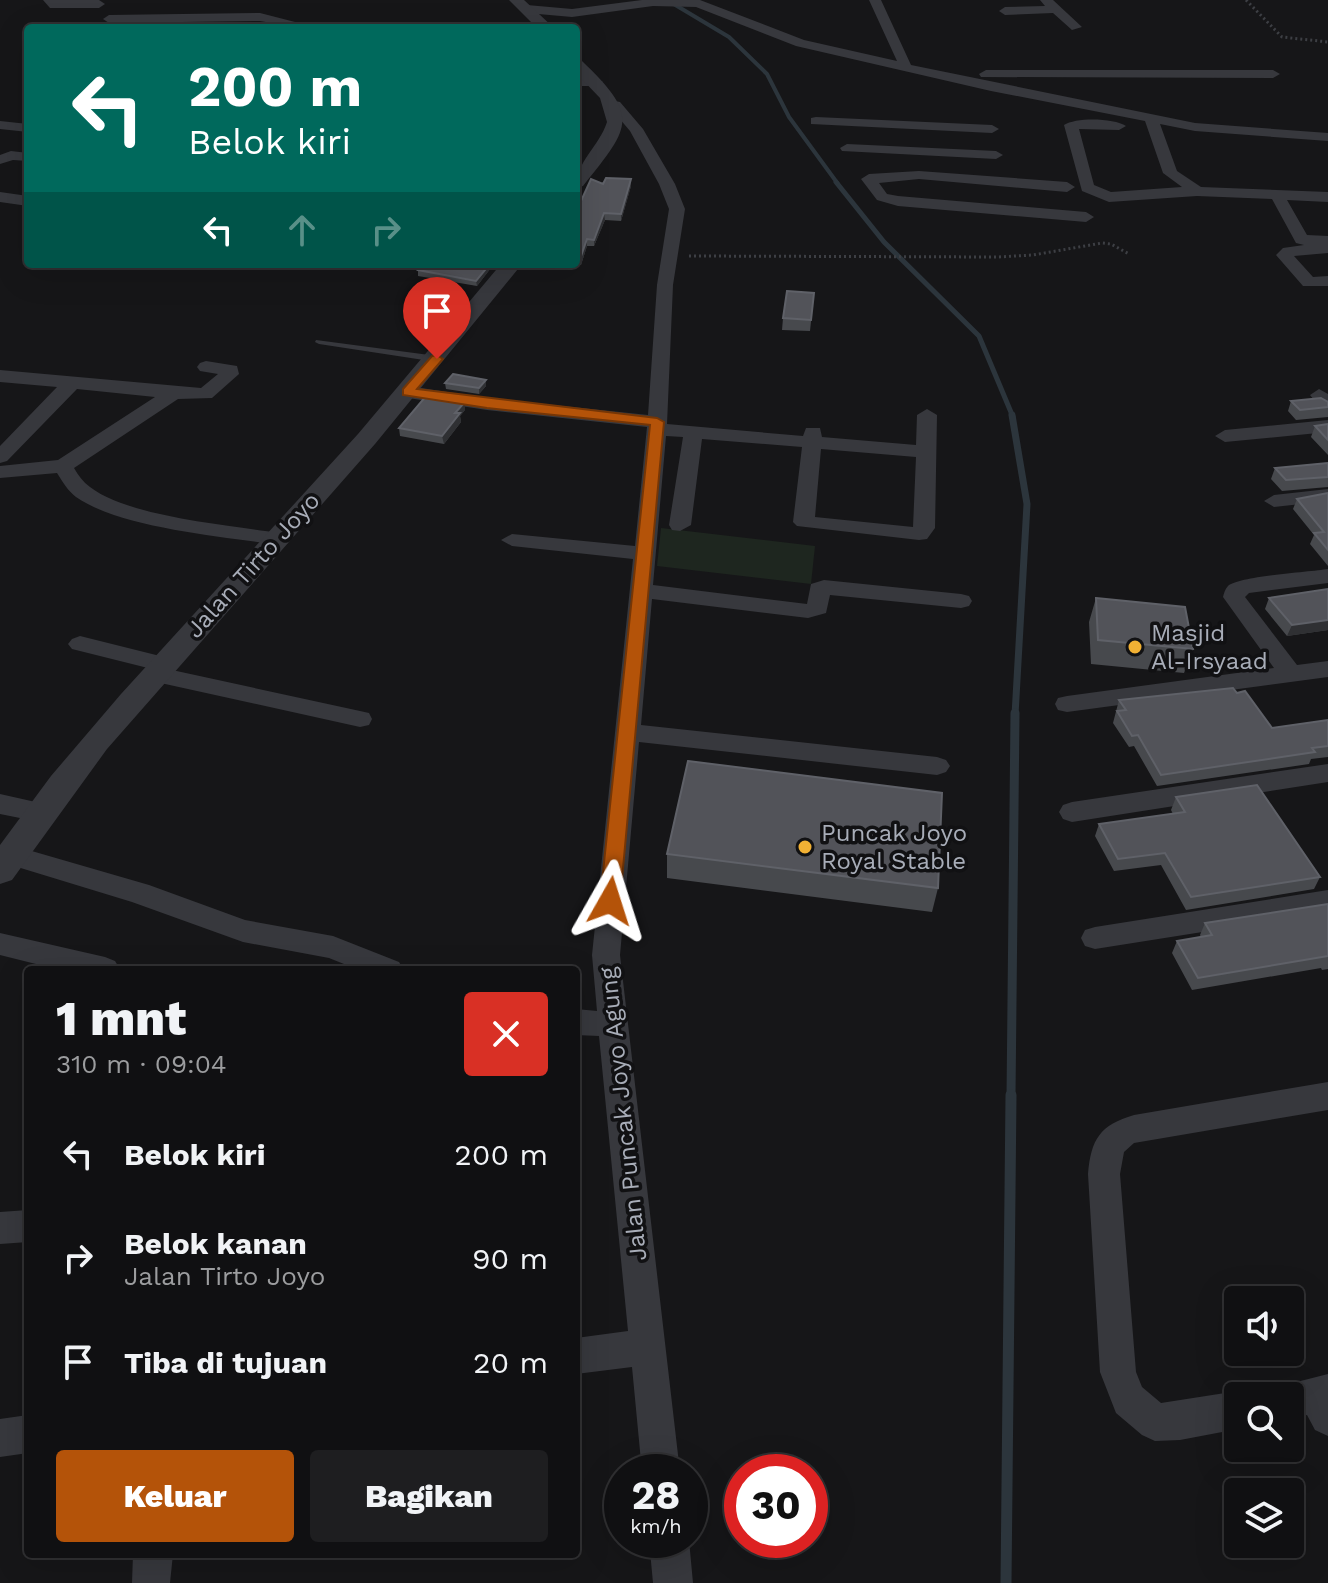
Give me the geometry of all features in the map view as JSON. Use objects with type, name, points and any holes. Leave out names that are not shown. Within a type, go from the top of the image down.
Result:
[{"type":"street","points":[[49,0],[50,4],[194,16],[260,17],[292,24]]},
{"type":"street","points":[[875,0],[906,68]]},
{"type":"street","points":[[994,0],[1015,21]]},
{"type":"street","points":[[522,3],[572,13],[653,2],[678,1],[714,6],[800,43],[942,75],[1273,74]]},
{"type":"street","points":[[522,3],[542,24]]},
{"type":"street","points":[[1005,11],[1051,4],[1076,27]]},
{"type":"street","points":[[105,8],[126,24]]},
{"type":"street","points":[[580,68],[615,105],[616,124],[606,143],[580,177]]},
{"type":"street","points":[[1179,72],[1190,91]]},
{"type":"street","points":[[1245,73],[1257,93]]},
{"type":"street","points":[[942,75],[991,108],[996,155],[985,209]]},
{"type":"street","points":[[580,82],[596,82]]},
{"type":"street","name":"Jalan Puncak Joyo Agung","points":[[615,105],[636,129],[674,199],[676,224],[665,285],[657,424],[606,942],[659,1454]]},
{"type":"street","points":[[816,121],[991,108],[1328,137]]},
{"type":"street","points":[[1151,123],[1071,125],[1087,188],[1109,197],[1197,191],[1328,197]]},
{"type":"street","points":[[1151,123],[1170,173],[1197,191]]},
{"type":"street","points":[[0,125],[24,128]]},
{"type":"street","points":[[6,158],[24,147]]},
{"type":"street","points":[[847,148],[996,155]]},
{"type":"street","points":[[1067,187],[919,175],[869,179],[882,197],[890,200],[1086,217]]},
{"type":"street","points":[[1277,195],[1302,240],[1328,241]]},
{"type":"street","points":[[0,198],[24,201]]},
{"type":"street","points":[[1328,248],[1284,253],[1328,302]]},
{"type":"street","name":"Jalan Tirto Joyo","points":[[5,863],[40,812],[160,669],[437,359],[509,268]]},
{"type":"street","points":[[1309,282],[1328,281]]},
{"type":"street","points":[[0,376],[205,394],[230,374],[230,370],[206,367]]},
{"type":"street","points":[[0,457],[72,383]]},
{"type":"street","points":[[408,392],[657,424],[926,446]]},
{"type":"street","points":[[0,472],[63,466],[174,393]]},
{"type":"street","points":[[812,437],[804,522],[919,534],[924,528],[927,415]]},
{"type":"street","points":[[657,424],[693,433],[812,437]]},
{"type":"street","points":[[1225,436],[1328,426]]},
{"type":"street","points":[[680,525],[693,433]]},
{"type":"street","points":[[63,466],[82,492],[119,507],[151,516],[279,539]]},
{"type":"street","points":[[1274,501],[1328,495]]},
{"type":"street","points":[[512,540],[645,554]]},
{"type":"street","points":[[1291,674],[1234,597],[1236,591],[1243,587],[1328,576]]},
{"type":"street","points":[[642,591],[808,611],[818,608],[819,589],[824,587],[961,601]]},
{"type":"street","points":[[80,644],[160,669],[360,719]]},
{"type":"street","points":[[1067,704],[1328,669]]},
{"type":"street","points":[[628,732],[937,766]]},
{"type":"street","points":[[1072,812],[1328,773]]},
{"type":"street","points":[[0,804],[40,812]]},
{"type":"street","points":[[5,863],[139,893],[243,931],[333,947],[378,966]]},
{"type":"street","points":[[1095,938],[1328,901]]},
{"type":"street","points":[[0,944],[92,966]]},
{"type":"street","points":[[580,1022],[613,1025]]},
{"type":"street","points":[[1224,1413],[1155,1422],[1129,1400],[1118,1372],[1104,1174],[1106,1149],[1119,1133],[1134,1129],[1328,1096]]},
{"type":"street","points":[[0,1228],[24,1226]]},
{"type":"street","points":[[580,1355],[647,1347]]},
{"type":"street","points":[[0,1438],[24,1435]]},
{"type":"street","points":[[671,1558],[673,1583]]},
{"type":"lane","points":[[319,342],[437,359]]},
{"type":"path","points":[[1246,0],[1282,37],[1328,42]]},
{"type":"path","points":[[672,255],[872,258],[1033,255],[1102,243],[1111,244],[1129,254]]},
{"type":"shaded area","points":[[661,528],[815,546],[811,584],[657,566]]},
{"type":"building","points":[[606,178],[631,179],[621,214],[604,213],[594,240],[587,239],[580,259],[580,203],[591,179],[603,184]]},
{"type":"building","points":[[420,268],[487,268],[476,281],[418,270]]},
{"type":"building","points":[[787,291],[814,293],[811,320],[783,318]]},
{"type":"building","points":[[453,374],[486,380],[479,388],[445,383]]},
{"type":"building","points":[[426,396],[465,402],[442,436],[399,428]]},
{"type":"building","points":[[1321,398],[1328,402],[1328,407],[1300,410],[1291,401]]},
{"type":"building","points":[[1328,424],[1328,440],[1315,426]]},
{"type":"building","points":[[1328,463],[1328,477],[1286,480],[1275,468]]},
{"type":"building","points":[[1328,493],[1328,550],[1314,533],[1324,532],[1297,499]]},
{"type":"building","points":[[1328,589],[1328,620],[1292,625],[1269,598]]},
{"type":"building","points":[[1096,598],[1185,607],[1193,649],[1098,640]]},
{"type":"building","points":[[1233,688],[1237,693],[1245,691],[1272,728],[1328,720],[1328,746],[1312,748],[1315,752],[1161,775],[1138,735],[1132,736],[1117,711],[1126,710],[1119,700]]},
{"type":"building","name":"Puncak Joyo Royal Stable","points":[[688,761],[942,793],[938,888],[667,854]]},
{"type":"building","points":[[1257,785],[1320,877],[1191,897],[1165,853],[1118,859],[1099,824],[1185,812],[1176,797]]},
{"type":"building","points":[[1328,904],[1328,956],[1198,978],[1177,941],[1212,935],[1205,923]]},
{"type":"waterway","points":[[667,0],[729,37],[767,74],[789,117],[838,184]]},
{"type":"waterway","points":[[836,182],[884,242],[979,336],[1013,417]]},
{"type":"waterway","points":[[1012,415],[1027,504],[1015,715]]},
{"type":"waterway","points":[[1011,1097],[1015,713]]},
{"type":"waterway","points":[[1006,1583],[1011,1095]]},
{"type":"place","name":"Masjid Al-Irsyaad","points":[[1135,647]]},
{"type":"place","name":"Puncak Joyo Royal Stable","points":[[805,847]]},
{"type":"route","points":[[437,359],[408,392],[487,404],[657,422],[610,901]]}]
